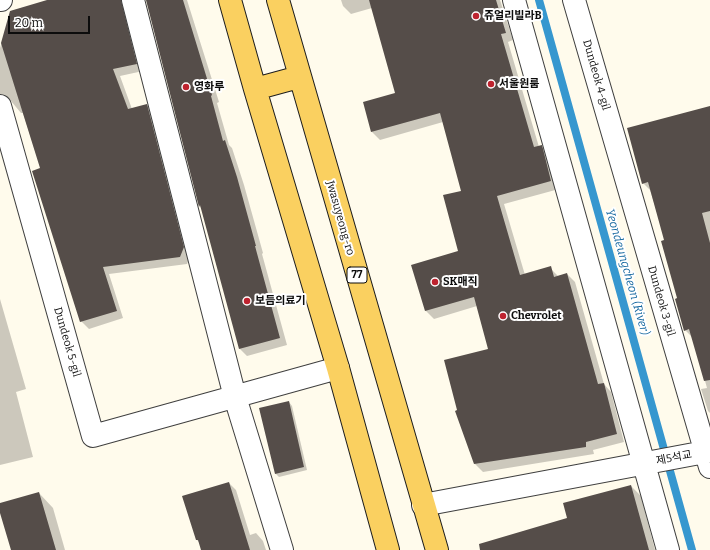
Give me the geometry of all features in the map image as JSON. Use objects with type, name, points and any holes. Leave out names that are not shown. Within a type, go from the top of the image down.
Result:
[{"type":"main road","points":[[230,0],[255,90],[338,368],[388,550]]},
{"type":"main road","name":"Jwasuyeong-ro","points":[[278,0],[299,77],[437,550]]},
{"type":"main road","points":[[255,90],[299,77]]},
{"type":"street","points":[[133,0],[236,397],[282,550]]},
{"type":"street","points":[[514,0],[668,550]]},
{"type":"street","name":"Dundeok 4-gil","points":[[574,0],[617,150]]},
{"type":"street","name":"Dundeok 5-gil","points":[[0,106],[93,436],[338,368]]},
{"type":"street","name":"Dundeok 3-gil","points":[[617,150],[709,457]]},
{"type":"street","name":"제5석교","points":[[643,464],[709,457]]},
{"type":"street","points":[[424,505],[643,464]]},
{"type":"building","points":[[47,0],[121,0],[137,64],[113,69],[128,109],[147,104],[184,247],[180,257],[103,267],[117,311],[80,322],[32,171],[40,168],[1,43],[10,11]]},
{"type":"building","points":[[146,0],[183,0],[212,95],[211,96],[223,141],[225,140],[237,177],[280,338],[239,349],[200,205],[199,207]]},
{"type":"building","points":[[369,0],[496,0],[506,33],[501,34],[534,147],[542,145],[551,181],[497,196],[520,275],[551,266],[554,277],[567,273],[598,384],[604,383],[617,434],[586,442],[586,447],[474,464],[455,411],[457,410],[444,360],[488,349],[474,297],[425,311],[411,265],[458,251],[443,195],[461,191],[440,113],[371,132],[363,102],[395,93]]},
{"type":"building","points":[[710,106],[710,211],[702,213],[710,243],[710,380],[704,381],[689,329],[684,331],[675,299],[677,298],[661,241],[664,240],[648,182],[642,184],[627,128]]},
{"type":"building","points":[[289,401],[304,467],[275,474],[259,408]]},
{"type":"building","points":[[229,482],[250,550],[201,550],[198,540],[196,540],[182,496]]},
{"type":"building","points":[[631,485],[649,550],[480,550],[479,544],[567,518],[563,503]]},
{"type":"building","points":[[39,492],[56,550],[11,550],[0,513],[0,503]]},
{"type":"waterway","name":"Yeondeungcheon (River)","points":[[539,0],[692,550]]},
{"type":"place","name":"쥬얼리빌라B","points":[[476,16]]},
{"type":"place","name":"서울원룸","points":[[491,84]]},
{"type":"place","name":"영화루","points":[[186,87]]},
{"type":"place","name":"SK매직","points":[[435,282]]},
{"type":"place","name":"보듬의료기","points":[[247,301]]},
{"type":"place","name":"Chevrolet","points":[[503,316]]}]
